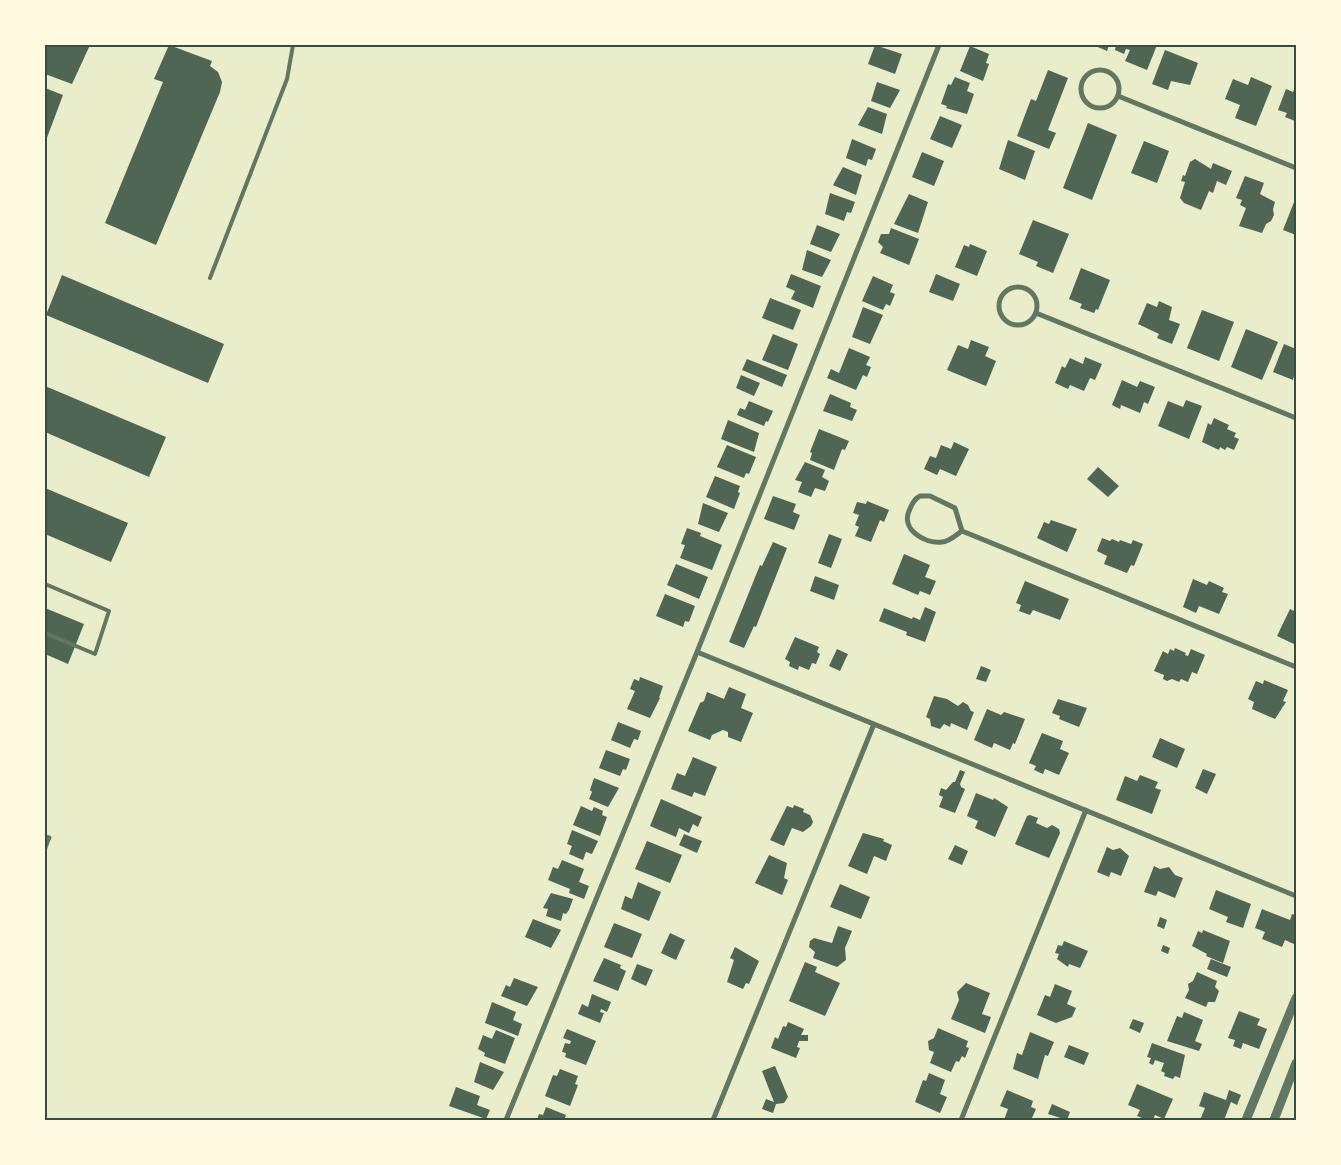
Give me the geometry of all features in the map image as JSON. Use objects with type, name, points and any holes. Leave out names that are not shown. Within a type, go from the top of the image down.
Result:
[{"type":"street","points":[[506,1120],[698,652],[940,45]]},
{"type":"street","points":[[1102,70],[1110,73],[1116,79],[1119,88],[1118,96],[1113,104],[1106,108],[1097,109],[1089,106],[1083,100],[1080,92],[1081,83],[1086,76],[1094,71],[1102,70]]},
{"type":"street","points":[[1118,96],[1296,168]]},
{"type":"street","points":[[1021,286],[1029,289],[1035,295],[1038,304],[1036,313],[1032,320],[1024,324],[1016,325],[1008,322],[1002,316],[999,308],[1000,299],[1004,292],[1012,287],[1021,286]]},
{"type":"street","points":[[1036,313],[1296,418]]},
{"type":"street","points":[[930,496],[955,508],[962,531],[943,542],[933,541],[910,530],[907,526],[907,515],[915,498],[930,496]]},
{"type":"street","points":[[962,531],[1296,667]]},
{"type":"street","points":[[698,652],[1296,896]]},
{"type":"street","points":[[713,1120],[874,724]]},
{"type":"street","points":[[961,1120],[1086,810]]},
{"type":"street","points":[[1246,1120],[1296,998]]},
{"type":"street","points":[[1274,1120],[1296,1063]]},
{"type":"lane","points":[[210,278],[287,79],[294,45]]},
{"type":"lane","points":[[45,584],[109,611],[95,654],[45,633]]},
{"type":"lane","points":[[45,849],[47,837]]},
{"type":"building","points":[[45,45],[90,45],[72,84],[45,74]]},
{"type":"building","points":[[169,45],[212,61],[210,66],[218,72],[222,82],[220,92],[156,245],[105,223],[163,82],[154,79]]},
{"type":"building","points":[[875,45],[902,54],[895,74],[868,64]]},
{"type":"building","points":[[1093,45],[1109,45],[1107,51]]},
{"type":"building","points":[[1116,45],[1157,45],[1147,70],[1125,61],[1130,50],[1126,49],[1124,54],[1115,50]]},
{"type":"building","points":[[970,46],[989,54],[986,63],[989,64],[983,81],[960,71]]},
{"type":"building","points":[[1165,50],[1198,63],[1190,85],[1171,81],[1168,90],[1152,84]]},
{"type":"building","points":[[1048,70],[1068,78],[1048,130],[1056,133],[1049,149],[1017,136],[1031,99],[1036,101]]},
{"type":"building","points":[[955,77],[970,83],[967,91],[974,94],[967,114],[946,108],[947,106],[941,104],[948,84],[951,85]]},
{"type":"building","points":[[1251,77],[1272,86],[1256,126],[1235,118],[1240,105],[1225,99],[1233,79],[1248,85]]},
{"type":"building","points":[[877,82],[900,90],[890,108],[871,101]]},
{"type":"building","points":[[1296,86],[1295,121],[1285,117],[1287,113],[1278,110],[1286,89],[1293,92]]},
{"type":"building","points":[[45,88],[63,95],[45,143]]},
{"type":"building","points":[[868,107],[887,114],[882,134],[858,125]]},
{"type":"building","points":[[940,116],[962,125],[952,148],[930,139]]},
{"type":"building","points":[[1088,123],[1117,135],[1092,200],[1063,188]]},
{"type":"building","points":[[852,139],[876,149],[872,160],[868,159],[866,166],[846,158]]},
{"type":"building","points":[[1008,140],[1035,151],[1025,180],[999,169]]},
{"type":"building","points":[[1144,141],[1169,151],[1157,183],[1131,173]]},
{"type":"building","points":[[922,152],[944,161],[934,186],[912,177]]},
{"type":"building","points":[[1195,159],[1211,169],[1213,163],[1232,171],[1226,185],[1217,181],[1213,193],[1209,191],[1201,210],[1184,203],[1180,198],[1185,182],[1181,181],[1183,175],[1185,176],[1190,162]]},
{"type":"building","points":[[843,167],[862,175],[856,195],[833,185]]},
{"type":"building","points":[[1245,176],[1264,183],[1260,194],[1275,202],[1274,215],[1271,221],[1266,224],[1262,233],[1239,226],[1246,208],[1240,205],[1242,200],[1236,198]]},
{"type":"building","points":[[830,193],[855,202],[851,213],[847,212],[844,221],[825,214]]},
{"type":"building","points":[[909,194],[928,202],[918,233],[894,224]]},
{"type":"building","points":[[1294,202],[1296,203],[1296,235],[1283,230]]},
{"type":"building","points":[[1033,220],[1069,234],[1053,273],[1036,266],[1038,262],[1019,254]]},
{"type":"building","points":[[817,225],[840,234],[831,252],[810,244]]},
{"type":"building","points":[[891,228],[919,239],[909,265],[880,253],[883,247],[878,242],[881,234],[889,234]]},
{"type":"building","points":[[970,244],[987,251],[977,276],[955,267],[964,245],[969,247]]},
{"type":"building","points":[[807,250],[831,260],[822,277],[802,270]]},
{"type":"building","points":[[1081,268],[1110,280],[1098,310],[1096,309],[1094,313],[1080,308],[1082,304],[1069,299]]},
{"type":"building","points":[[791,274],[821,286],[813,308],[791,299],[795,291],[786,287]]},
{"type":"building","points":[[936,274],[960,284],[953,301],[929,292]]},
{"type":"building","points":[[62,275],[224,344],[208,383],[46,315]]},
{"type":"building","points":[[873,276],[893,285],[890,292],[895,294],[890,306],[886,304],[883,310],[862,301]]},
{"type":"building","points":[[770,298],[801,310],[793,330],[762,318]]},
{"type":"building","points":[[1159,301],[1172,307],[1169,320],[1180,324],[1172,344],[1157,338],[1159,334],[1138,324],[1147,303],[1157,307]]},
{"type":"building","points":[[863,307],[883,315],[870,344],[852,337]]},
{"type":"building","points":[[1202,310],[1234,322],[1219,361],[1187,348]]},
{"type":"building","points":[[1246,329],[1278,342],[1262,380],[1231,367]]},
{"type":"building","points":[[773,334],[798,344],[788,370],[762,360]]},
{"type":"building","points":[[971,340],[989,347],[985,356],[996,361],[986,386],[947,370],[958,345],[968,349]]},
{"type":"building","points":[[1284,344],[1296,349],[1296,377],[1294,376],[1293,380],[1273,372]]},
{"type":"building","points":[[849,348],[870,357],[866,365],[871,367],[867,377],[863,375],[856,390],[827,378],[831,369],[839,373]]},
{"type":"building","points":[[1085,357],[1102,364],[1095,380],[1090,378],[1084,391],[1070,385],[1068,389],[1055,383],[1062,366],[1065,368],[1070,358],[1083,364]]},
{"type":"building","points":[[747,359],[787,375],[782,387],[742,370]]},
{"type":"building","points":[[741,375],[760,383],[754,396],[736,388]]},
{"type":"building","points":[[1122,380],[1137,387],[1140,381],[1155,387],[1148,404],[1144,402],[1140,413],[1121,405],[1120,409],[1112,405]]},
{"type":"building","points":[[45,386],[166,437],[149,477],[45,432]]},
{"type":"building","points":[[830,394],[851,403],[850,407],[857,410],[852,421],[823,411]]},
{"type":"building","points":[[1186,400],[1202,406],[1189,439],[1158,426],[1168,401],[1183,407]]},
{"type":"building","points":[[749,401],[773,411],[764,426],[737,415],[740,408],[745,410]]},
{"type":"building","points":[[1214,418],[1229,425],[1227,429],[1236,433],[1234,437],[1239,439],[1234,450],[1227,447],[1225,450],[1220,447],[1219,450],[1202,442],[1208,423],[1211,425]]},
{"type":"building","points":[[728,420],[759,433],[754,452],[721,439]]},
{"type":"building","points":[[819,429],[849,441],[845,450],[842,449],[834,470],[810,460],[812,453],[810,452]]},
{"type":"building","points":[[954,442],[969,449],[956,476],[940,469],[937,475],[924,469],[930,456],[936,458],[941,445],[951,449]]},
{"type":"building","points":[[727,445],[756,457],[749,474],[746,473],[744,478],[717,467]]},
{"type":"building","points":[[805,462],[825,470],[822,477],[829,481],[825,491],[815,488],[811,497],[798,492],[802,482],[795,480]]},
{"type":"building","points":[[1098,467],[1119,486],[1108,497],[1087,479]]},
{"type":"building","points":[[715,476],[740,486],[738,492],[740,493],[734,509],[706,497]]},
{"type":"building","points":[[45,488],[128,523],[111,562],[45,534]]},
{"type":"building","points":[[773,496],[796,504],[793,512],[800,515],[794,530],[764,519]]},
{"type":"building","points":[[867,501],[889,510],[884,522],[880,520],[871,542],[855,536],[859,527],[855,525],[859,515],[853,513],[857,502],[866,504]]},
{"type":"building","points":[[703,503],[728,513],[719,532],[698,524]]},
{"type":"building","points":[[1051,520],[1077,529],[1067,552],[1037,538],[1044,522],[1049,524]]},
{"type":"building","points":[[687,528],[701,533],[700,536],[722,545],[712,570],[680,558],[685,545],[681,544]]},
{"type":"building","points":[[829,534],[842,539],[831,568],[818,563]]},
{"type":"building","points":[[1102,538],[1119,542],[1120,540],[1131,544],[1133,540],[1143,544],[1134,566],[1131,565],[1127,573],[1104,564],[1107,556],[1097,551]]},
{"type":"building","points":[[773,542],[787,548],[756,627],[754,626],[744,648],[729,642],[760,565],[762,566]]},
{"type":"building","points":[[904,554],[930,565],[925,577],[936,581],[930,595],[920,591],[918,595],[892,584]]},
{"type":"building","points":[[676,564],[708,577],[699,599],[667,585]]},
{"type":"building","points":[[815,576],[839,585],[834,600],[810,591]]},
{"type":"building","points":[[1193,579],[1207,585],[1209,581],[1224,588],[1222,592],[1228,594],[1219,614],[1199,606],[1196,613],[1183,607]]},
{"type":"building","points":[[1025,581],[1069,599],[1060,620],[1033,610],[1030,615],[1019,611],[1021,605],[1016,603]]},
{"type":"building","points":[[665,594],[695,606],[689,622],[685,621],[683,627],[656,616]]},
{"type":"building","points":[[925,607],[936,612],[925,642],[906,635],[907,632],[879,621],[884,608],[912,619],[913,617],[920,620]]},
{"type":"building","points":[[45,608],[84,624],[68,664],[45,654]]},
{"type":"building","points":[[1290,609],[1296,612],[1296,645],[1277,636]]},
{"type":"building","points":[[795,637],[819,647],[817,652],[820,654],[816,664],[812,663],[809,670],[799,666],[798,670],[789,666],[790,662],[785,659]]},
{"type":"building","points":[[1175,648],[1186,653],[1185,655],[1188,656],[1191,649],[1205,655],[1197,674],[1192,672],[1188,682],[1181,679],[1179,682],[1172,679],[1167,681],[1163,679],[1164,675],[1154,671],[1163,651],[1168,654],[1170,649],[1174,651]]},
{"type":"building","points":[[837,649],[848,654],[840,671],[829,666]]},
{"type":"building","points":[[981,666],[991,670],[986,682],[976,679]]},
{"type":"building","points":[[640,677],[663,686],[660,698],[650,718],[627,709],[635,691],[630,689],[634,679],[639,681]]},
{"type":"building","points":[[1264,680],[1288,690],[1283,701],[1286,702],[1275,719],[1252,709],[1254,702],[1248,699],[1256,681],[1263,684]]},
{"type":"building","points":[[729,687],[746,694],[741,708],[753,713],[741,742],[728,737],[728,732],[723,730],[712,735],[710,740],[688,731],[707,692],[724,699]]},
{"type":"building","points":[[934,696],[947,699],[958,706],[963,702],[968,705],[971,711],[974,712],[967,730],[951,723],[950,727],[944,724],[940,729],[931,726],[930,719],[926,717]]},
{"type":"building","points":[[1058,699],[1087,708],[1079,727],[1059,719],[1060,716],[1052,713]]},
{"type":"building","points":[[987,709],[1001,715],[1004,712],[1025,719],[1015,744],[1013,743],[1010,750],[994,743],[992,748],[974,740]]},
{"type":"building","points":[[618,722],[641,731],[638,740],[634,739],[630,748],[611,740]]},
{"type":"building","points":[[1042,733],[1063,741],[1060,749],[1069,753],[1059,775],[1045,769],[1043,774],[1034,770],[1036,766],[1029,763]]},
{"type":"building","points":[[1160,738],[1185,749],[1177,768],[1152,757]]},
{"type":"building","points":[[606,750],[630,759],[626,770],[623,769],[620,776],[599,768]]},
{"type":"building","points":[[693,757],[717,767],[705,796],[694,792],[692,797],[671,789],[677,773],[685,776]]},
{"type":"building","points":[[1203,769],[1216,774],[1207,794],[1195,788]]},
{"type":"building","points":[[960,770],[965,772],[960,784],[965,789],[955,813],[939,807],[943,797],[939,795],[941,788],[946,790],[955,782]]},
{"type":"building","points":[[1140,775],[1158,782],[1155,788],[1161,790],[1152,814],[1116,800],[1125,776],[1137,781]]},
{"type":"building","points":[[594,778],[619,788],[608,807],[589,799]]},
{"type":"building","points":[[976,793],[993,800],[994,798],[1008,807],[995,837],[975,828],[978,821],[967,816]]},
{"type":"building","points":[[661,799],[702,817],[698,827],[693,824],[689,833],[679,828],[676,837],[650,826]]},
{"type":"building","points":[[794,805],[804,809],[803,812],[810,815],[813,822],[811,826],[803,832],[792,828],[784,846],[770,840],[787,806],[793,808]]},
{"type":"building","points":[[581,806],[592,811],[594,807],[603,811],[602,815],[607,817],[600,836],[573,825]]},
{"type":"building","points":[[1030,815],[1038,818],[1036,823],[1047,828],[1052,825],[1059,829],[1060,833],[1049,858],[1015,844],[1027,816]]},
{"type":"building","points":[[572,830],[598,841],[592,854],[586,852],[583,860],[569,854],[572,846],[567,844]]},
{"type":"building","points":[[863,833],[884,839],[883,841],[892,845],[886,861],[874,856],[867,874],[848,866]]},
{"type":"building","points":[[684,834],[702,841],[697,853],[679,845]]},
{"type":"building","points":[[647,841],[682,855],[670,883],[635,869]]},
{"type":"building","points":[[955,845],[968,851],[962,865],[948,859]]},
{"type":"building","points":[[1107,847],[1113,850],[1120,848],[1129,856],[1121,876],[1111,872],[1109,877],[1097,872]]},
{"type":"building","points":[[769,855],[787,863],[784,878],[788,880],[782,895],[755,883]]},
{"type":"building","points":[[562,860],[584,869],[579,882],[589,886],[584,899],[569,893],[570,889],[548,880],[553,867],[558,869]]},
{"type":"building","points":[[1154,866],[1160,869],[1169,867],[1175,875],[1183,878],[1175,898],[1158,891],[1156,896],[1144,892]]},
{"type":"building","points":[[638,882],[661,892],[649,921],[621,909],[625,896],[632,899]]},
{"type":"building","points":[[840,884],[870,897],[861,919],[830,907]]},
{"type":"building","points":[[1216,890],[1251,904],[1243,928],[1226,922],[1228,917],[1209,909]]},
{"type":"building","points":[[551,893],[573,899],[569,910],[566,914],[563,913],[561,921],[546,916],[548,909],[543,908]]},
{"type":"building","points":[[1262,909],[1290,920],[1292,914],[1296,915],[1296,945],[1285,940],[1282,947],[1262,939],[1265,932],[1255,928]]},
{"type":"building","points":[[1160,917],[1167,920],[1164,929],[1157,926]]},
{"type":"building","points":[[533,919],[561,930],[551,948],[525,937]]},
{"type":"building","points":[[614,923],[642,934],[632,958],[604,947]]},
{"type":"building","points":[[838,926],[852,931],[845,948],[846,960],[837,967],[813,958],[815,952],[809,947],[810,941],[814,938],[832,943]]},
{"type":"building","points":[[1203,930],[1230,941],[1223,963],[1206,956],[1207,954],[1192,946],[1198,931],[1202,933]]},
{"type":"building","points":[[670,933],[685,940],[676,960],[661,953]]},
{"type":"building","points":[[1064,941],[1088,951],[1080,968],[1069,964],[1068,967],[1057,959],[1059,954],[1055,953],[1058,945],[1062,946]]},
{"type":"building","points":[[1163,945],[1170,948],[1168,954],[1161,951]]},
{"type":"building","points":[[735,947],[759,961],[749,984],[746,983],[743,989],[727,982],[734,960],[730,958]]},
{"type":"building","points":[[604,958],[621,965],[620,968],[626,971],[618,991],[593,981]]},
{"type":"building","points":[[1211,959],[1231,967],[1227,977],[1207,969]]},
{"type":"building","points":[[805,962],[817,967],[815,972],[840,983],[825,1016],[789,1001]]},
{"type":"building","points":[[637,964],[653,970],[646,986],[631,979]]},
{"type":"building","points":[[1197,972],[1217,981],[1215,987],[1219,991],[1215,1002],[1208,1002],[1206,1007],[1185,998],[1189,990],[1188,984],[1193,981]]},
{"type":"building","points":[[514,978],[538,987],[527,1006],[501,996],[506,985],[510,987]]},
{"type":"building","points":[[966,983],[990,993],[982,1014],[991,1017],[985,1033],[951,1019],[959,1000],[957,992]]},
{"type":"building","points":[[1055,984],[1072,991],[1067,1004],[1076,1008],[1072,1017],[1056,1023],[1037,1015],[1045,995],[1050,997]]},
{"type":"building","points":[[592,994],[611,1002],[607,1012],[601,1009],[600,1012],[604,1013],[600,1023],[578,1014],[582,1004],[588,1007]]},
{"type":"building","points":[[492,1002],[516,1012],[513,1020],[522,1024],[518,1036],[485,1023]]},
{"type":"building","points":[[1239,1011],[1260,1019],[1257,1025],[1267,1029],[1259,1049],[1243,1043],[1241,1049],[1233,1046],[1235,1040],[1228,1038]]},
{"type":"building","points":[[1184,1012],[1203,1020],[1195,1041],[1202,1044],[1199,1051],[1167,1041],[1177,1016],[1182,1018]]},
{"type":"building","points":[[1133,1019],[1144,1023],[1140,1033],[1129,1028]]},
{"type":"building","points":[[788,1022],[804,1029],[801,1035],[808,1035],[808,1041],[799,1041],[797,1047],[800,1048],[796,1058],[771,1048],[775,1037],[778,1039],[783,1026],[786,1027]]},
{"type":"building","points":[[938,1028],[968,1041],[966,1047],[969,1048],[965,1058],[962,1056],[959,1062],[956,1061],[951,1072],[930,1063],[934,1052],[929,1050],[928,1041],[934,1038]]},
{"type":"building","points":[[567,1029],[596,1041],[586,1065],[565,1057],[566,1053],[562,1052],[565,1043],[570,1044],[571,1041],[563,1038]]},
{"type":"building","points":[[496,1030],[515,1038],[505,1064],[484,1056],[485,1053],[478,1049],[483,1035],[492,1039]]},
{"type":"building","points":[[1030,1032],[1054,1042],[1048,1056],[1045,1055],[1038,1079],[1013,1069],[1017,1053],[1022,1055]]},
{"type":"building","points":[[1152,1043],[1185,1055],[1180,1078],[1175,1076],[1173,1079],[1164,1076],[1165,1073],[1161,1071],[1164,1063],[1155,1060],[1153,1065],[1149,1063],[1151,1058],[1147,1057]]},
{"type":"building","points":[[1069,1045],[1089,1053],[1084,1065],[1064,1057]]},
{"type":"building","points":[[480,1062],[504,1072],[493,1090],[474,1082]]},
{"type":"building","points":[[775,1066],[788,1097],[784,1103],[776,1104],[773,1113],[762,1109],[766,1099],[774,1102],[762,1071]]},
{"type":"building","points":[[560,1069],[578,1076],[575,1084],[578,1085],[570,1106],[545,1096],[553,1075],[557,1076]]},
{"type":"building","points":[[929,1073],[945,1080],[940,1094],[947,1097],[940,1113],[915,1102],[923,1080],[926,1081]]},
{"type":"building","points":[[1137,1084],[1173,1099],[1164,1119],[1155,1115],[1153,1120],[1147,1120],[1137,1116],[1140,1110],[1128,1105]]},
{"type":"building","points":[[456,1087],[480,1096],[477,1105],[490,1110],[486,1119],[449,1106]]},
{"type":"building","points":[[1007,1090],[1033,1101],[1031,1107],[1036,1109],[1031,1120],[1004,1120],[1008,1109],[1000,1106]]},
{"type":"building","points":[[1229,1090],[1241,1095],[1237,1105],[1231,1102],[1224,1120],[1200,1120],[1205,1108],[1199,1106],[1204,1092],[1226,1100]]},
{"type":"building","points":[[1052,1104],[1070,1112],[1067,1120],[1048,1114]]},
{"type":"building","points":[[546,1107],[566,1115],[564,1120],[537,1120],[539,1114],[543,1115]]}]
